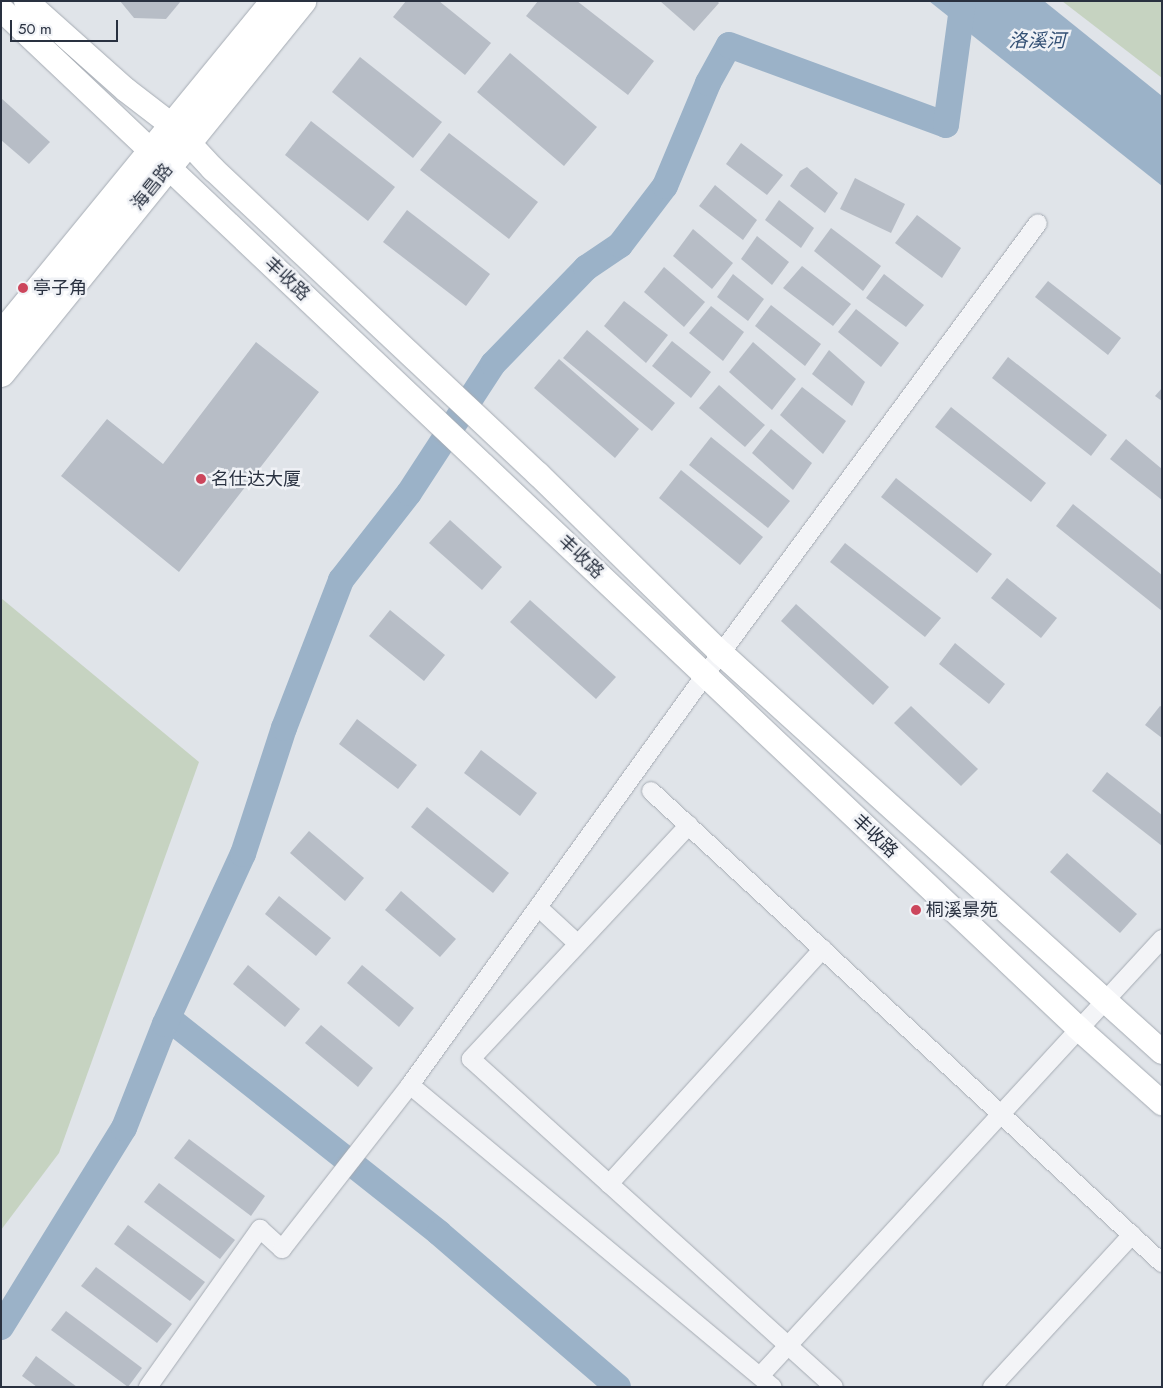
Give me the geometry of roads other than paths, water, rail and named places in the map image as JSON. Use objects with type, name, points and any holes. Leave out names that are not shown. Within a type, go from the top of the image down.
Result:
[{"type":"main road","name":"丰收路","points":[[26,1],[126,90],[181,134],[213,169],[538,474],[721,653],[1162,1052]]},
{"type":"main road","name":"海昌路","points":[[181,134],[275,1]]},
{"type":"main road","name":"海昌路","points":[[1,336],[302,1]]},
{"type":"main road","name":"丰收路","points":[[1,9],[1078,1028],[1162,1103]]},
{"type":"main road","name":"海昌路","points":[[1,373],[160,159]]},
{"type":"street","points":[[148,1387],[260,1229],[282,1249],[410,1085],[721,653],[1038,223]]},
{"type":"street","points":[[651,791],[1162,1263]]},
{"type":"street","points":[[689,825],[471,1059],[834,1387]]},
{"type":"street","points":[[538,907],[578,944]]},
{"type":"street","points":[[410,1085],[766,1382],[788,1346],[1078,1028],[1162,939]]},
{"type":"street","points":[[609,1184],[823,949]]},
{"type":"street","points":[[992,1387],[1132,1235]]},
{"type":"water","name":"洛溪河","points":[[929,1],[1044,1],[1162,96],[1162,186]]},
{"type":"waterway","points":[[1,1327],[124,1128],[165,1024],[243,854],[284,728],[341,580],[409,493],[493,364],[586,268],[620,245],[665,186],[708,83],[729,45],[946,125],[963,1]]},
{"type":"waterway","points":[[168,1018],[439,1233],[618,1387]]},
{"type":"place","name":"亭子角","points":[[23,288]]},
{"type":"place","name":"名仕达大厦","points":[[201,479]]},
{"type":"place","name":"桐溪景苑","points":[[916,910]]}]
